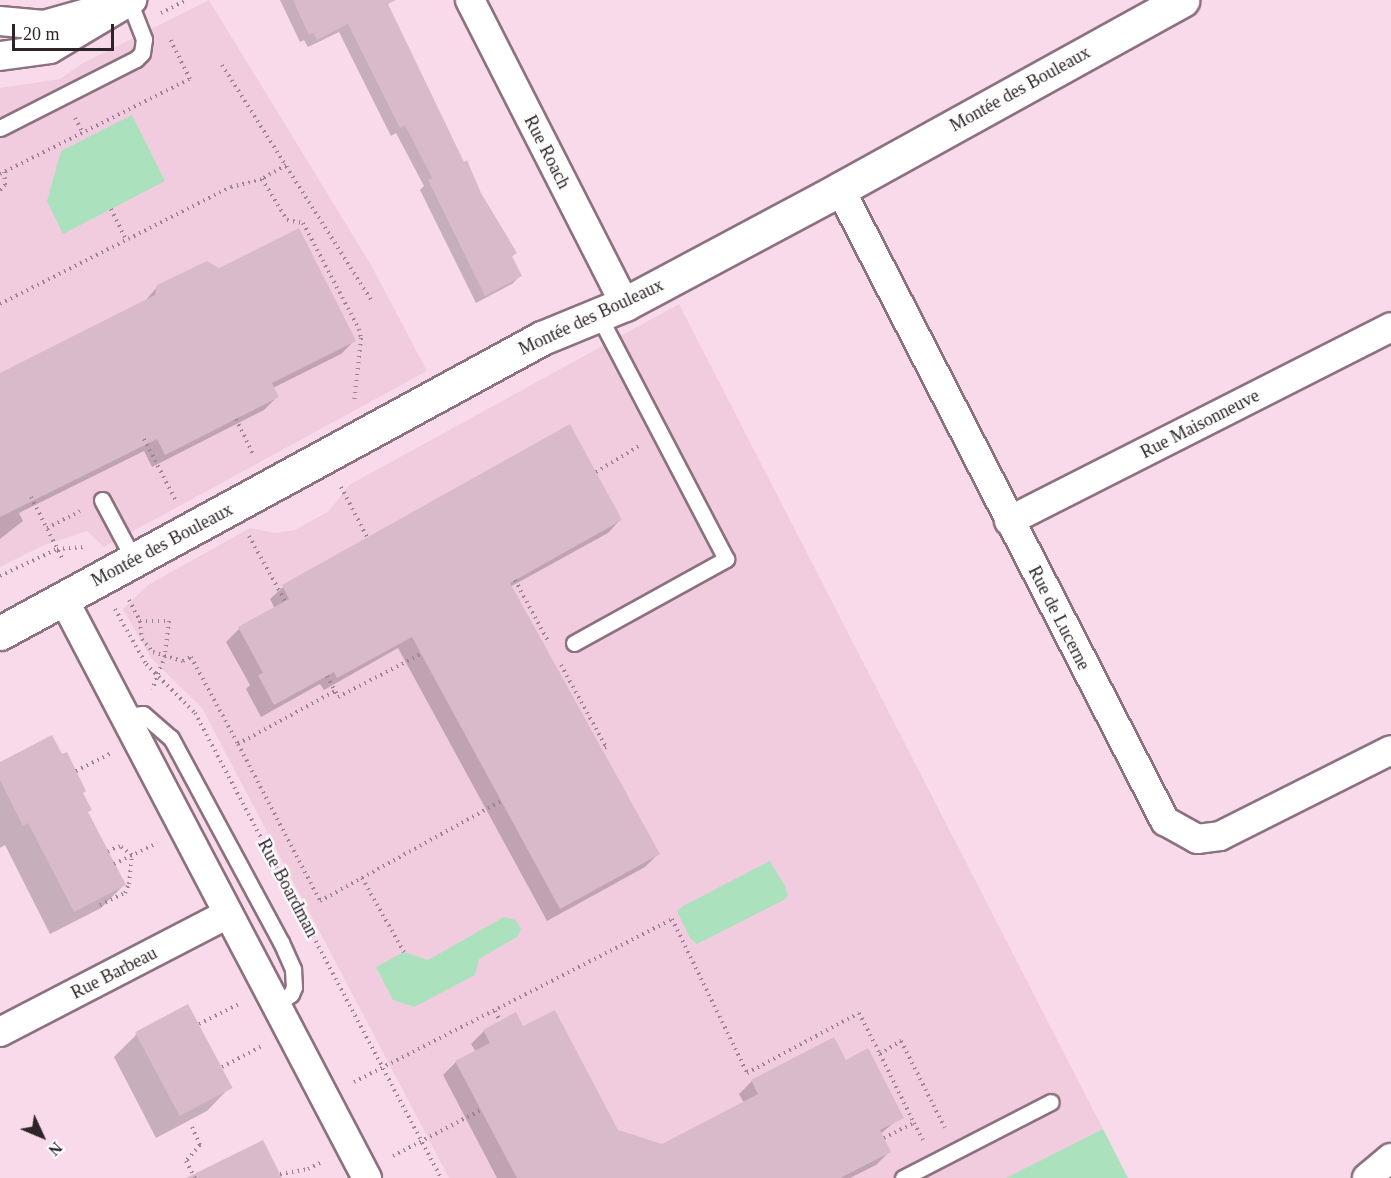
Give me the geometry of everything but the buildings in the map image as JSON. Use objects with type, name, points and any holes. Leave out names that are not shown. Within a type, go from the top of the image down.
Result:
[{"type":"street","name":"Rue Roach","points":[[470,0],[612,310]]},
{"type":"street","name":"Montée des Bouleaux","points":[[0,633],[532,343],[612,310],[840,189],[1182,0]]},
{"type":"street","points":[[0,21],[44,25],[130,1]]},
{"type":"street","points":[[0,56],[50,49],[130,1]]},
{"type":"street","name":"Rue de Lucerne","points":[[840,189],[1165,821],[1184,834],[1197,839],[1220,836],[1391,750]]},
{"type":"street","name":"Rue Maisonneuve","points":[[1009,521],[1391,327]]},
{"type":"street","points":[[63,598],[367,1178]]},
{"type":"street","name":"Rue Barbeau","points":[[0,1032],[228,914]]},
{"type":"street","points":[[1367,1178],[1391,1158]]},
{"type":"lane","points":[[0,128],[136,59],[142,53],[144,39],[130,1]]},
{"type":"lane","points":[[573,643],[726,559],[612,310]]},
{"type":"lane","points":[[102,500],[134,560]]},
{"type":"lane","points":[[126,717],[143,714],[171,738],[281,942],[293,969],[294,987],[291,994],[275,1005]]},
{"type":"lane","points":[[903,1178],[1051,1102]]},
{"type":"path","points":[[0,189],[5,185],[2,173],[190,79],[168,37]]},
{"type":"path","points":[[222,64],[371,300]]},
{"type":"path","points":[[0,304],[231,187],[262,179],[285,165]]},
{"type":"path","points":[[262,179],[287,220],[303,223],[359,329],[361,338],[352,415]]},
{"type":"path","points":[[111,209],[126,240]]},
{"type":"path","points":[[236,419],[260,466]]},
{"type":"path","points":[[144,439],[180,510]]},
{"type":"path","points":[[596,472],[620,457]]},
{"type":"path","points":[[341,487],[367,537]]},
{"type":"path","points":[[31,497],[65,563]]},
{"type":"path","points":[[47,528],[102,500]]},
{"type":"path","points":[[244,526],[285,601]]},
{"type":"path","name":"Montée des Bouleaux","points":[[0,576],[57,549],[80,545],[87,548]]},
{"type":"path","points":[[128,596],[140,621],[142,639],[153,652],[183,662],[191,657],[320,901],[501,801]]},
{"type":"path","name":"Rue Boardman","points":[[116,612],[146,664],[195,713],[441,1178]]},
{"type":"path","points":[[140,621],[169,621],[165,656],[152,691]]},
{"type":"path","points":[[327,676],[338,697],[421,654]]},
{"type":"path","points":[[238,744],[335,691]]},
{"type":"path","points":[[76,771],[116,751]]},
{"type":"path","points":[[114,864],[162,840]]},
{"type":"path","points":[[108,851],[120,846],[132,855]]},
{"type":"path","points":[[100,905],[125,893],[132,855]]},
{"type":"path","points":[[362,878],[404,952]]},
{"type":"path","points":[[354,1082],[672,919],[747,1072],[859,1013],[925,1146]]},
{"type":"path","points":[[683,941],[690,938]]},
{"type":"path","points":[[199,1024],[247,1000]]},
{"type":"path","points":[[495,1011],[500,1021]]},
{"type":"path","points":[[880,1053],[901,1041],[948,1134]]},
{"type":"path","points":[[222,1067],[269,1042]]},
{"type":"path","points":[[393,1156],[481,1110]]},
{"type":"path","points":[[884,1138],[914,1123]]},
{"type":"path","points":[[192,1127],[200,1145],[186,1161],[195,1178]]},
{"type":"path","points":[[280,1174],[308,1169],[329,1158]]},
{"type":"shaded area","points":[[209,0],[371,265],[427,371],[104,547],[87,531],[42,546],[0,567],[0,88],[60,79],[83,63]]},
{"type":"shaded area","points":[[679,304],[1103,1129],[1006,1178],[449,1178],[202,708],[151,658],[123,609],[148,585],[250,528],[275,533],[295,530],[329,511],[349,485]]},
{"type":"green space","points":[[132,115],[165,181],[63,234],[47,201],[61,151]]},
{"type":"green space","points":[[770,861],[785,886],[788,896],[697,944],[690,938],[677,911]]},
{"type":"green space","points":[[504,917],[516,920],[521,929],[517,937],[479,959],[475,975],[414,1007],[393,1000],[376,967],[404,952],[428,960]]},
{"type":"green space","points":[[1103,1129],[1128,1178],[1006,1178]]}]
